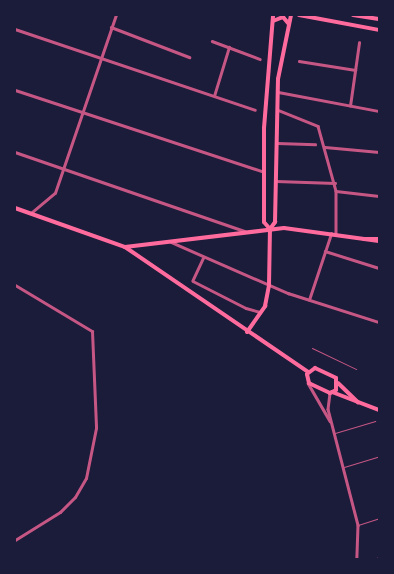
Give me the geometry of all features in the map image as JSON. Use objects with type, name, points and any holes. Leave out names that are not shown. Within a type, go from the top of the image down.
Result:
[{"type":"main road","points":[[270,229],[264,222],[264,172],[273,15]]},
{"type":"main road","points":[[247,332],[262,312],[269,285],[270,229],[275,222],[276,110],[288,23],[291,15]]},
{"type":"main road","points":[[298,15],[379,30]]},
{"type":"main road","points":[[353,15],[379,20]]},
{"type":"main road","points":[[272,22],[279,16],[288,23]]},
{"type":"main road","points":[[15,208],[125,247],[308,372],[318,369],[334,376],[338,383],[359,403]]},
{"type":"main road","points":[[125,247],[270,229],[379,240]]},
{"type":"main road","points":[[308,372],[308,380],[331,393],[379,410]]},
{"type":"main road","points":[[331,393],[338,383]]},
{"type":"street","points":[[31,213],[55,194],[81,112],[116,15]]},
{"type":"street","points":[[111,27],[188,57]]},
{"type":"street","points":[[15,30],[255,110]]},
{"type":"street","points":[[212,41],[260,59]]},
{"type":"street","points":[[350,106],[359,43]]},
{"type":"street","points":[[214,96],[229,47]]},
{"type":"street","points":[[299,61],[355,70]]},
{"type":"street","points":[[15,90],[264,172]]},
{"type":"street","points":[[278,92],[379,111]]},
{"type":"street","points":[[276,110],[318,126],[335,184],[336,235]]},
{"type":"street","points":[[275,143],[315,144]]},
{"type":"street","points":[[325,147],[379,152]]},
{"type":"street","points":[[15,152],[247,232]]},
{"type":"street","points":[[274,181],[335,184]]},
{"type":"street","points":[[336,191],[379,196]]},
{"type":"street","points":[[310,300],[331,234]]},
{"type":"street","points":[[170,242],[269,285],[379,322]]},
{"type":"street","points":[[325,251],[379,268]]},
{"type":"street","points":[[204,257],[193,281],[246,308],[262,312]]},
{"type":"street","points":[[15,285],[92,331],[96,419],[86,478],[75,497],[60,512],[15,540]]},
{"type":"street","points":[[308,380],[332,425]]},
{"type":"street","points":[[331,393],[328,409],[358,525],[357,559]]},
{"type":"lane","points":[[312,348],[356,369]]},
{"type":"lane","points":[[334,433],[374,421]]},
{"type":"lane","points":[[344,467],[379,456]]},
{"type":"lane","points":[[358,525],[379,518]]},
{"type":"lane","points":[[373,559],[379,557]]}]
